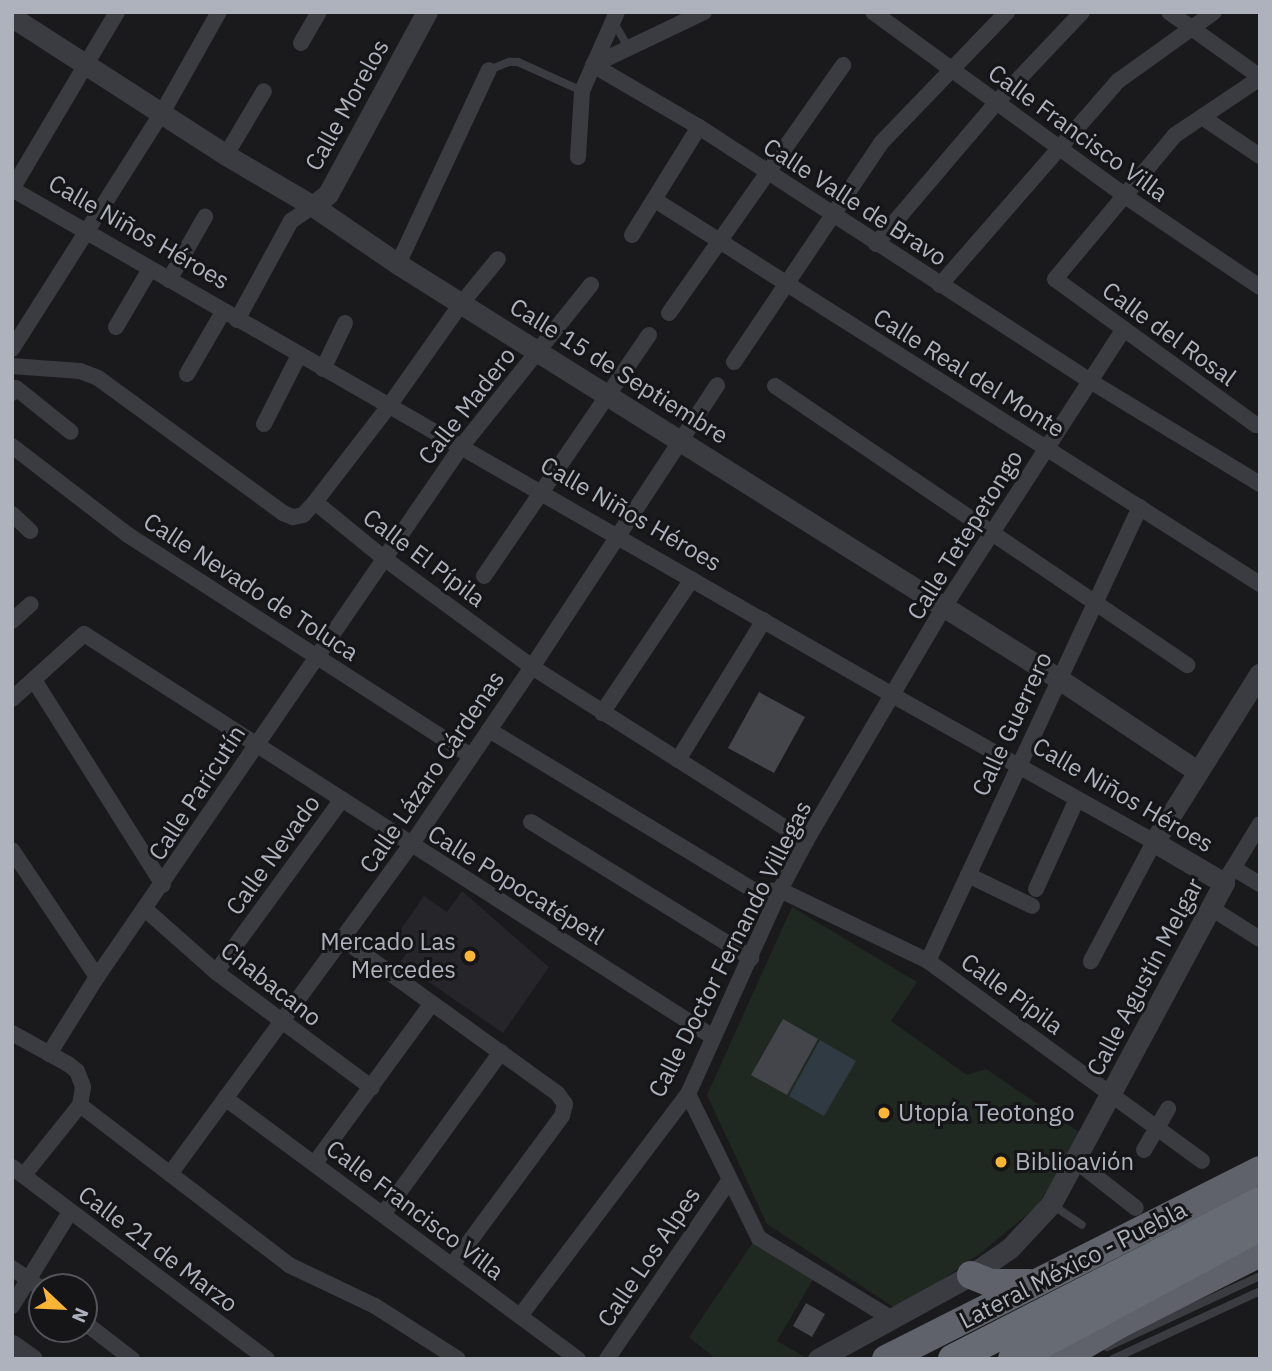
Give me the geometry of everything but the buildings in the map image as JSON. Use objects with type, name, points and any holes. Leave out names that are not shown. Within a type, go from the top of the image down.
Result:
[{"type":"highway","name":"Lateral México - Puebla","points":[[886,1359],[1260,1170]]},
{"type":"highway","points":[[1011,1345],[1260,1202]]},
{"type":"highway","points":[[953,1359],[1011,1345],[1260,1226]]},
{"type":"highway","points":[[1061,1359],[1120,1324],[1260,1253]]},
{"type":"highway","points":[[971,1275],[991,1283],[1036,1283]]},
{"type":"street","points":[[12,189],[117,12]]},
{"type":"street","points":[[12,349],[162,113],[219,12]]},
{"type":"street","points":[[301,43],[319,12]]},
{"type":"street","name":"Calle Morelos","points":[[187,374],[230,316],[291,222],[328,194],[427,12]]},
{"type":"street","points":[[593,65],[704,12]]},
{"type":"street","name":"Calle Francisco Villa","points":[[873,12],[892,17],[949,69],[1125,196],[1260,287]]},
{"type":"street","points":[[734,362],[881,143],[949,69],[1007,12]]},
{"type":"street","points":[[876,244],[996,103],[1083,12]]},
{"type":"street","points":[[1125,196],[1175,135],[1260,78],[1169,12]]},
{"type":"street","points":[[940,285],[1118,81],[1214,12]]},
{"type":"street","points":[[578,157],[582,91],[614,16]]},
{"type":"street","name":"Calle 15 de Septiembre","points":[[12,17],[226,155],[313,206],[461,304],[682,440],[1059,679],[1197,771]]},
{"type":"street","name":"Calle Valle de Bravo","points":[[593,65],[699,127],[1090,381],[1260,484]]},
{"type":"street","points":[[669,313],[843,65]]},
{"type":"street","points":[[398,264],[489,70]]},
{"type":"street","points":[[226,155],[264,91]]},
{"type":"street","points":[[1202,117],[1260,156]]},
{"type":"street","points":[[632,235],[699,127]]},
{"type":"street","name":"Calle Niños Héroes","points":[[12,189],[894,696],[1154,842],[1229,875]]},
{"type":"street","name":"Calle del Rosal","points":[[1125,196],[1055,279],[1256,425]]},
{"type":"street","name":"Calle Real del Monte","points":[[655,200],[1260,584]]},
{"type":"street","points":[[169,280],[205,217]]},
{"type":"street","points":[[12,366],[80,371],[98,378],[283,513],[293,517],[303,515],[389,406],[461,304],[498,259]]},
{"type":"street","points":[[116,327],[150,269]]},
{"type":"street","name":"Calle Madero","points":[[385,559],[461,447],[592,285]]},
{"type":"street","points":[[323,369],[345,323]]},
{"type":"street","name":"Calle Tetepetongo","points":[[894,696],[944,607],[1123,330]]},
{"type":"street","points":[[484,576],[543,494],[649,335]]},
{"type":"street","points":[[264,424],[299,355]]},
{"type":"street","name":"Calle Lázaro Cárdenas","points":[[170,1174],[411,845],[532,667],[717,385]]},
{"type":"street","points":[[775,386],[1187,665]]},
{"type":"street","points":[[12,393],[16,388],[71,432]]},
{"type":"street","name":"Calle Nevado de Toluca","points":[[12,446],[128,535],[471,756]]},
{"type":"street","name":"Calle El Pípila","points":[[315,502],[385,559],[532,667],[806,841]]},
{"type":"street","name":"Calle Guerrero","points":[[928,961],[1093,603],[1140,508]]},
{"type":"street","points":[[12,514],[30,531]]},
{"type":"street","name":"Calle Paricutín","points":[[49,1054],[97,977],[146,910],[257,743],[385,559]]},
{"type":"street","points":[[602,713],[692,579]]},
{"type":"street","points":[[12,621],[31,604]]},
{"type":"street","points":[[678,760],[764,620]]},
{"type":"street","name":"Calle Popocatépetl","points":[[34,680],[84,634],[713,1037]]},
{"type":"street","points":[[1091,961],[1154,842],[1260,673]]},
{"type":"street","points":[[12,699],[34,680],[163,885]]},
{"type":"street","name":"Calle Doctor Fernando Villegas","points":[[520,1316],[688,1094],[780,890],[806,841],[894,696]]},
{"type":"street","points":[[489,730],[756,891],[780,890]]},
{"type":"street","name":"Calle Nevado","points":[[216,972],[342,799]]},
{"type":"street","points":[[1036,889],[1077,799]]},
{"type":"street","points":[[531,822],[751,958]]},
{"type":"street","name":"Calle Agustín Melgar","points":[[818,1359],[894,1320],[971,1275],[1010,1248],[1051,1204],[1229,875],[1258,832]]},
{"type":"street","points":[[12,850],[97,977]]},
{"type":"street","points":[[968,875],[1031,906]]},
{"type":"street","points":[[1229,875],[1260,884]]},
{"type":"street","name":"Calle Pípila","points":[[780,890],[928,961],[1202,1161]]},
{"type":"street","points":[[1211,908],[1260,939]]},
{"type":"street","name":"Chabacano","points":[[146,910],[216,972],[372,1088]]},
{"type":"street","points":[[344,940],[502,1052],[557,1093],[565,1104],[562,1116],[452,1265]]},
{"type":"street","points":[[316,1163],[432,1003]]},
{"type":"street","points":[[12,1032],[77,1071],[83,1087],[80,1105],[289,1265],[375,1306],[458,1359]]},
{"type":"street","points":[[384,1213],[502,1052]]},
{"type":"street","points":[[688,1094],[759,1238],[894,1320]]},
{"type":"street","name":"Calle Francisco Villa","points":[[225,1098],[578,1359]]},
{"type":"street","name":"Calle 21 de Marzo","points":[[80,1105],[18,1171],[267,1359]]},
{"type":"street","points":[[1144,1150],[1168,1109]]},
{"type":"street","points":[[1076,1161],[1136,1208]]},
{"type":"street","name":"Calle Los Alpes","points":[[607,1359],[729,1181]]},
{"type":"street","points":[[41,1273],[70,1212]]},
{"type":"street","points":[[12,1268],[28,1279]]},
{"type":"street","points":[[12,1306],[28,1291]]},
{"type":"street","points":[[98,1333],[132,1359]]},
{"type":"street","points":[[12,1345],[32,1359]]},
{"type":"lane","points":[[614,16],[629,49]]},
{"type":"lane","points":[[489,70],[509,62],[518,62],[582,91]]},
{"type":"lane","points":[[1051,1204],[1082,1225]]},
{"type":"lane","points":[[1094,1353],[1260,1276]]},
{"type":"lane","points":[[1113,1359],[1260,1291]]},
{"type":"shaded area","name":"Mercado Las Mercedes","points":[[462,891],[549,967],[503,1033],[400,962],[410,949],[395,938],[424,896],[447,912]]},
{"type":"shaded area","name":"Utopía Teotongo","points":[[792,907],[917,982],[891,1021],[967,1075],[986,1069],[1079,1132],[1064,1167],[1035,1208],[982,1252],[898,1310],[767,1224],[707,1095]]},
{"type":"shaded area","points":[[820,1040],[856,1061],[824,1116],[789,1096]]},
{"type":"shaded area","points":[[754,1241],[814,1278],[777,1341],[805,1357],[802,1359],[716,1359],[689,1337]]},
{"type":"place","name":"Mercado Las Mercedes","points":[[470,956]]},
{"type":"place","name":"Utopía Teotongo","points":[[884,1113]]},
{"type":"place","name":"Biblioavión","points":[[1001,1162]]}]
